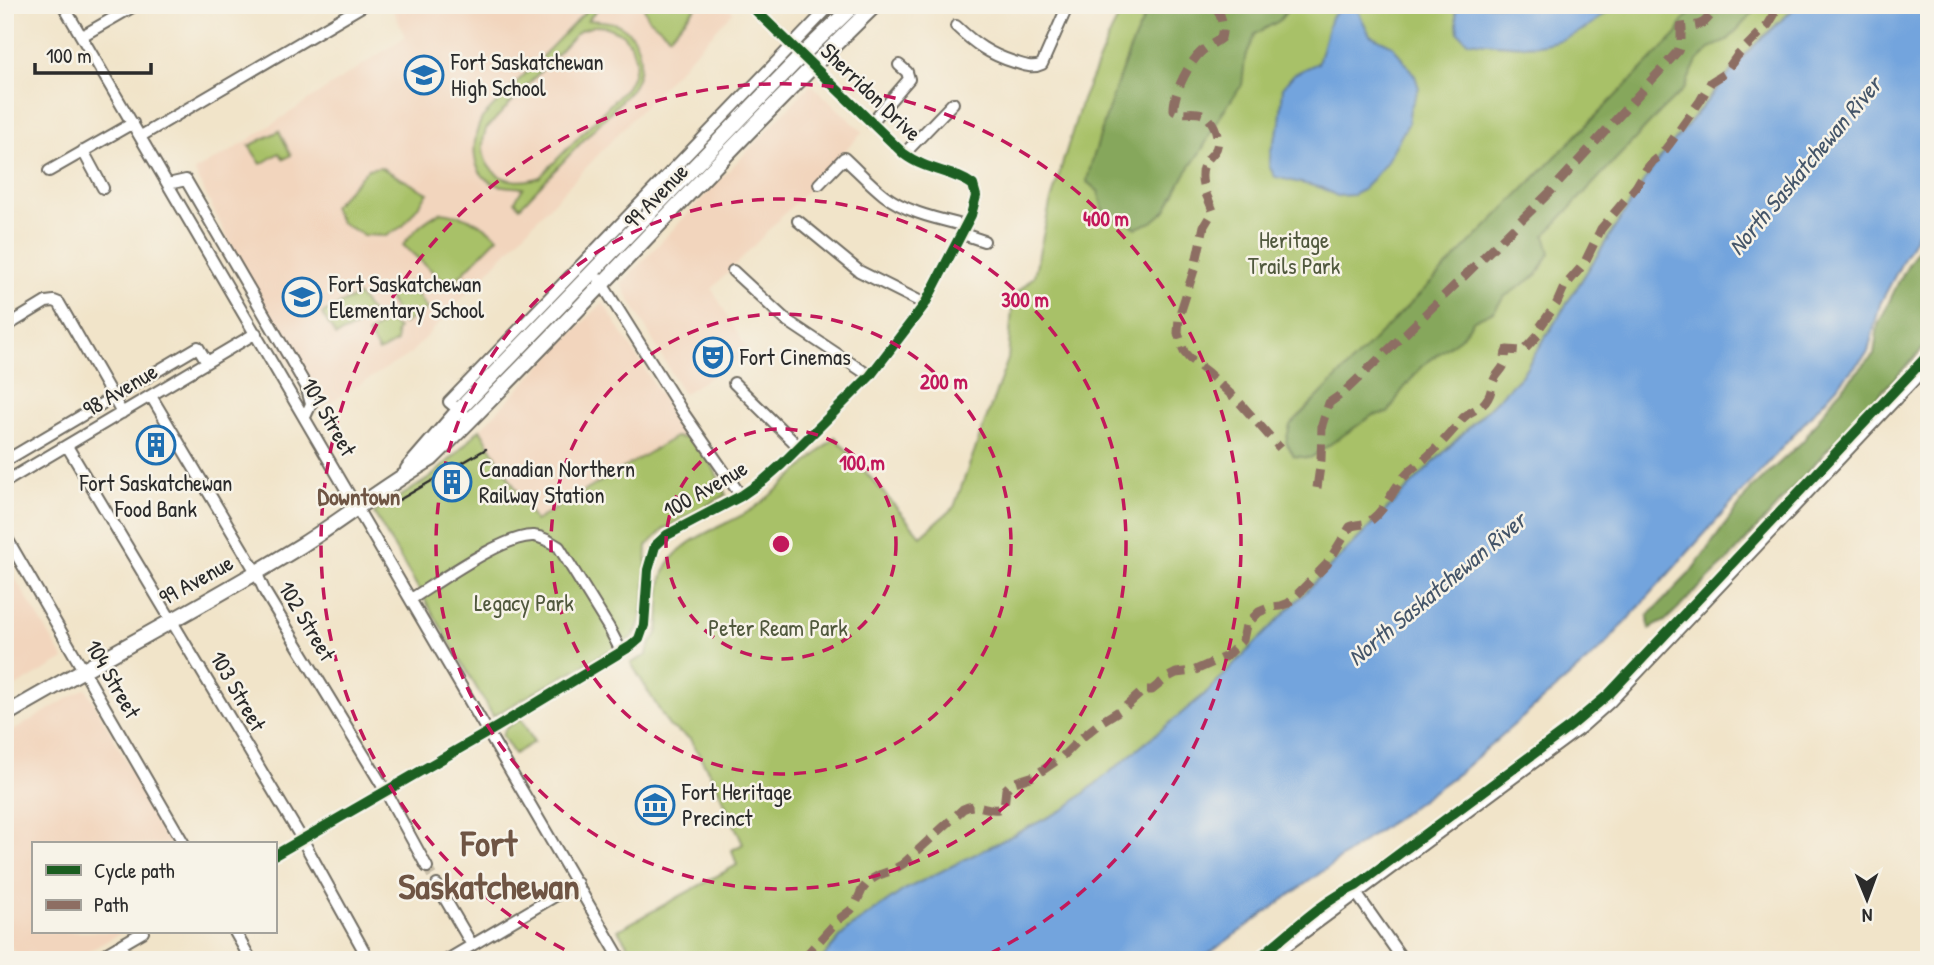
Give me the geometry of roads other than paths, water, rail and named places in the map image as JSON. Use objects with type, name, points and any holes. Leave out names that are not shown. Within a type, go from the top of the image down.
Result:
[{"type":"main road","name":"99 Avenue","points":[[402,476],[459,411],[854,5]]},
{"type":"main road","name":"99 Avenue","points":[[5,715],[256,572],[431,459],[603,284],[803,55],[875,5]]},
{"type":"street","name":"101 Street","points":[[63,5],[621,960]]},
{"type":"street","points":[[82,36],[136,5]]},
{"type":"street","name":"Sherridon Drive","points":[[750,5],[904,154],[932,169],[965,180],[975,188]]},
{"type":"street","name":"99 Avenue","points":[[459,411],[449,402],[803,55],[831,5]]},
{"type":"street","points":[[956,26],[993,55],[1028,66],[1037,66],[1042,64],[1068,5]]},
{"type":"street","points":[[141,136],[359,7]]},
{"type":"street","points":[[872,123],[909,79],[899,65]]},
{"type":"street","points":[[904,154],[953,103]]},
{"type":"street","points":[[49,171],[133,122]]},
{"type":"street","points":[[83,151],[103,188]]},
{"type":"street","points":[[819,184],[844,158],[886,196],[919,213],[965,230],[984,242]]},
{"type":"street","points":[[168,184],[186,180],[234,260],[306,386],[311,404],[305,417]]},
{"type":"street","name":"100 Avenue","points":[[276,854],[489,731],[635,642],[644,625],[650,561],[655,547],[667,535],[741,496],[781,465],[870,376],[925,304],[965,230],[975,200],[975,188]]},
{"type":"street","points":[[798,221],[859,271],[925,304]]},
{"type":"street","points":[[733,271],[786,320],[870,376]]},
{"type":"street","points":[[593,273],[603,284],[682,411],[741,496]]},
{"type":"street","points":[[5,327],[46,302],[59,303],[122,413]]},
{"type":"street","name":"98 Avenue","points":[[5,482],[256,333]]},
{"type":"street","points":[[5,461],[198,347],[207,362]]},
{"type":"street","points":[[1267,960],[1583,726],[1610,702],[1929,364]]},
{"type":"street","points":[[734,383],[799,447]]},
{"type":"street","name":"102 Street","points":[[151,396],[385,790],[427,867]]},
{"type":"street","points":[[459,411],[471,420]]},
{"type":"street","name":"103 Street","points":[[67,446],[302,839],[369,960]]},
{"type":"street","name":"104 Street","points":[[5,535],[183,842]]},
{"type":"street","points":[[411,599],[493,550],[519,538],[535,536],[559,547],[621,651]]},
{"type":"street","points":[[447,960],[577,883]]},
{"type":"street","points":[[437,886],[472,945]]},
{"type":"street","points":[[1356,894],[1403,960]]},
{"type":"street","points":[[95,960],[140,934]]},
{"type":"street","points":[[235,934],[251,960]]},
{"type":"street","points":[[121,945],[130,960]]},
{"type":"water","points":[[1455,5],[1614,5],[1591,25],[1573,35],[1554,42],[1526,46],[1467,41],[1458,32]]},
{"type":"water","name":"North Saskatchewan River","points":[[1798,5],[1929,5],[1929,211],[1880,304],[1868,352],[1602,648],[1460,772],[1200,960],[821,960],[847,930],[904,890],[1065,809],[1205,694],[1521,376],[1654,166],[1747,52]]},
{"type":"water","points":[[1345,6],[1357,9],[1370,35],[1393,46],[1415,76],[1419,88],[1410,109],[1408,124],[1385,164],[1363,190],[1353,195],[1337,196],[1322,188],[1275,177],[1269,166],[1280,123],[1283,87],[1294,74],[1318,63],[1331,17]]},
{"type":"tunnel","points":[[427,867],[437,885]]},
{"type":"railway","points":[[394,503],[486,449]]},
{"type":"place","name":"Fort Saskatchewan High School","points":[[424,75]]},
{"type":"place","name":"Fort Saskatchewan Elementary School","points":[[302,297]]},
{"type":"place","name":"Fort Cinemas","points":[[713,357]]},
{"type":"place","name":"Fort Saskatchewan Food Bank","points":[[156,445]]},
{"type":"place","name":"Canadian Northern Railway Station","points":[[452,482]]},
{"type":"place","name":"Fort Heritage Precinct","points":[[655,805]]},
{"type":"district","name":"Downtown","points":[[359,497]]},
{"type":"district","name":"Fort Saskatchewan","points":[[489,864]]},
{"type":"park label","name":"Heritage Trails Park","points":[[1294,253]]},
{"type":"park label","name":"Legacy Park","points":[[524,603]]},
{"type":"park label","name":"Peter Ream Park","points":[[778,628]]}]
